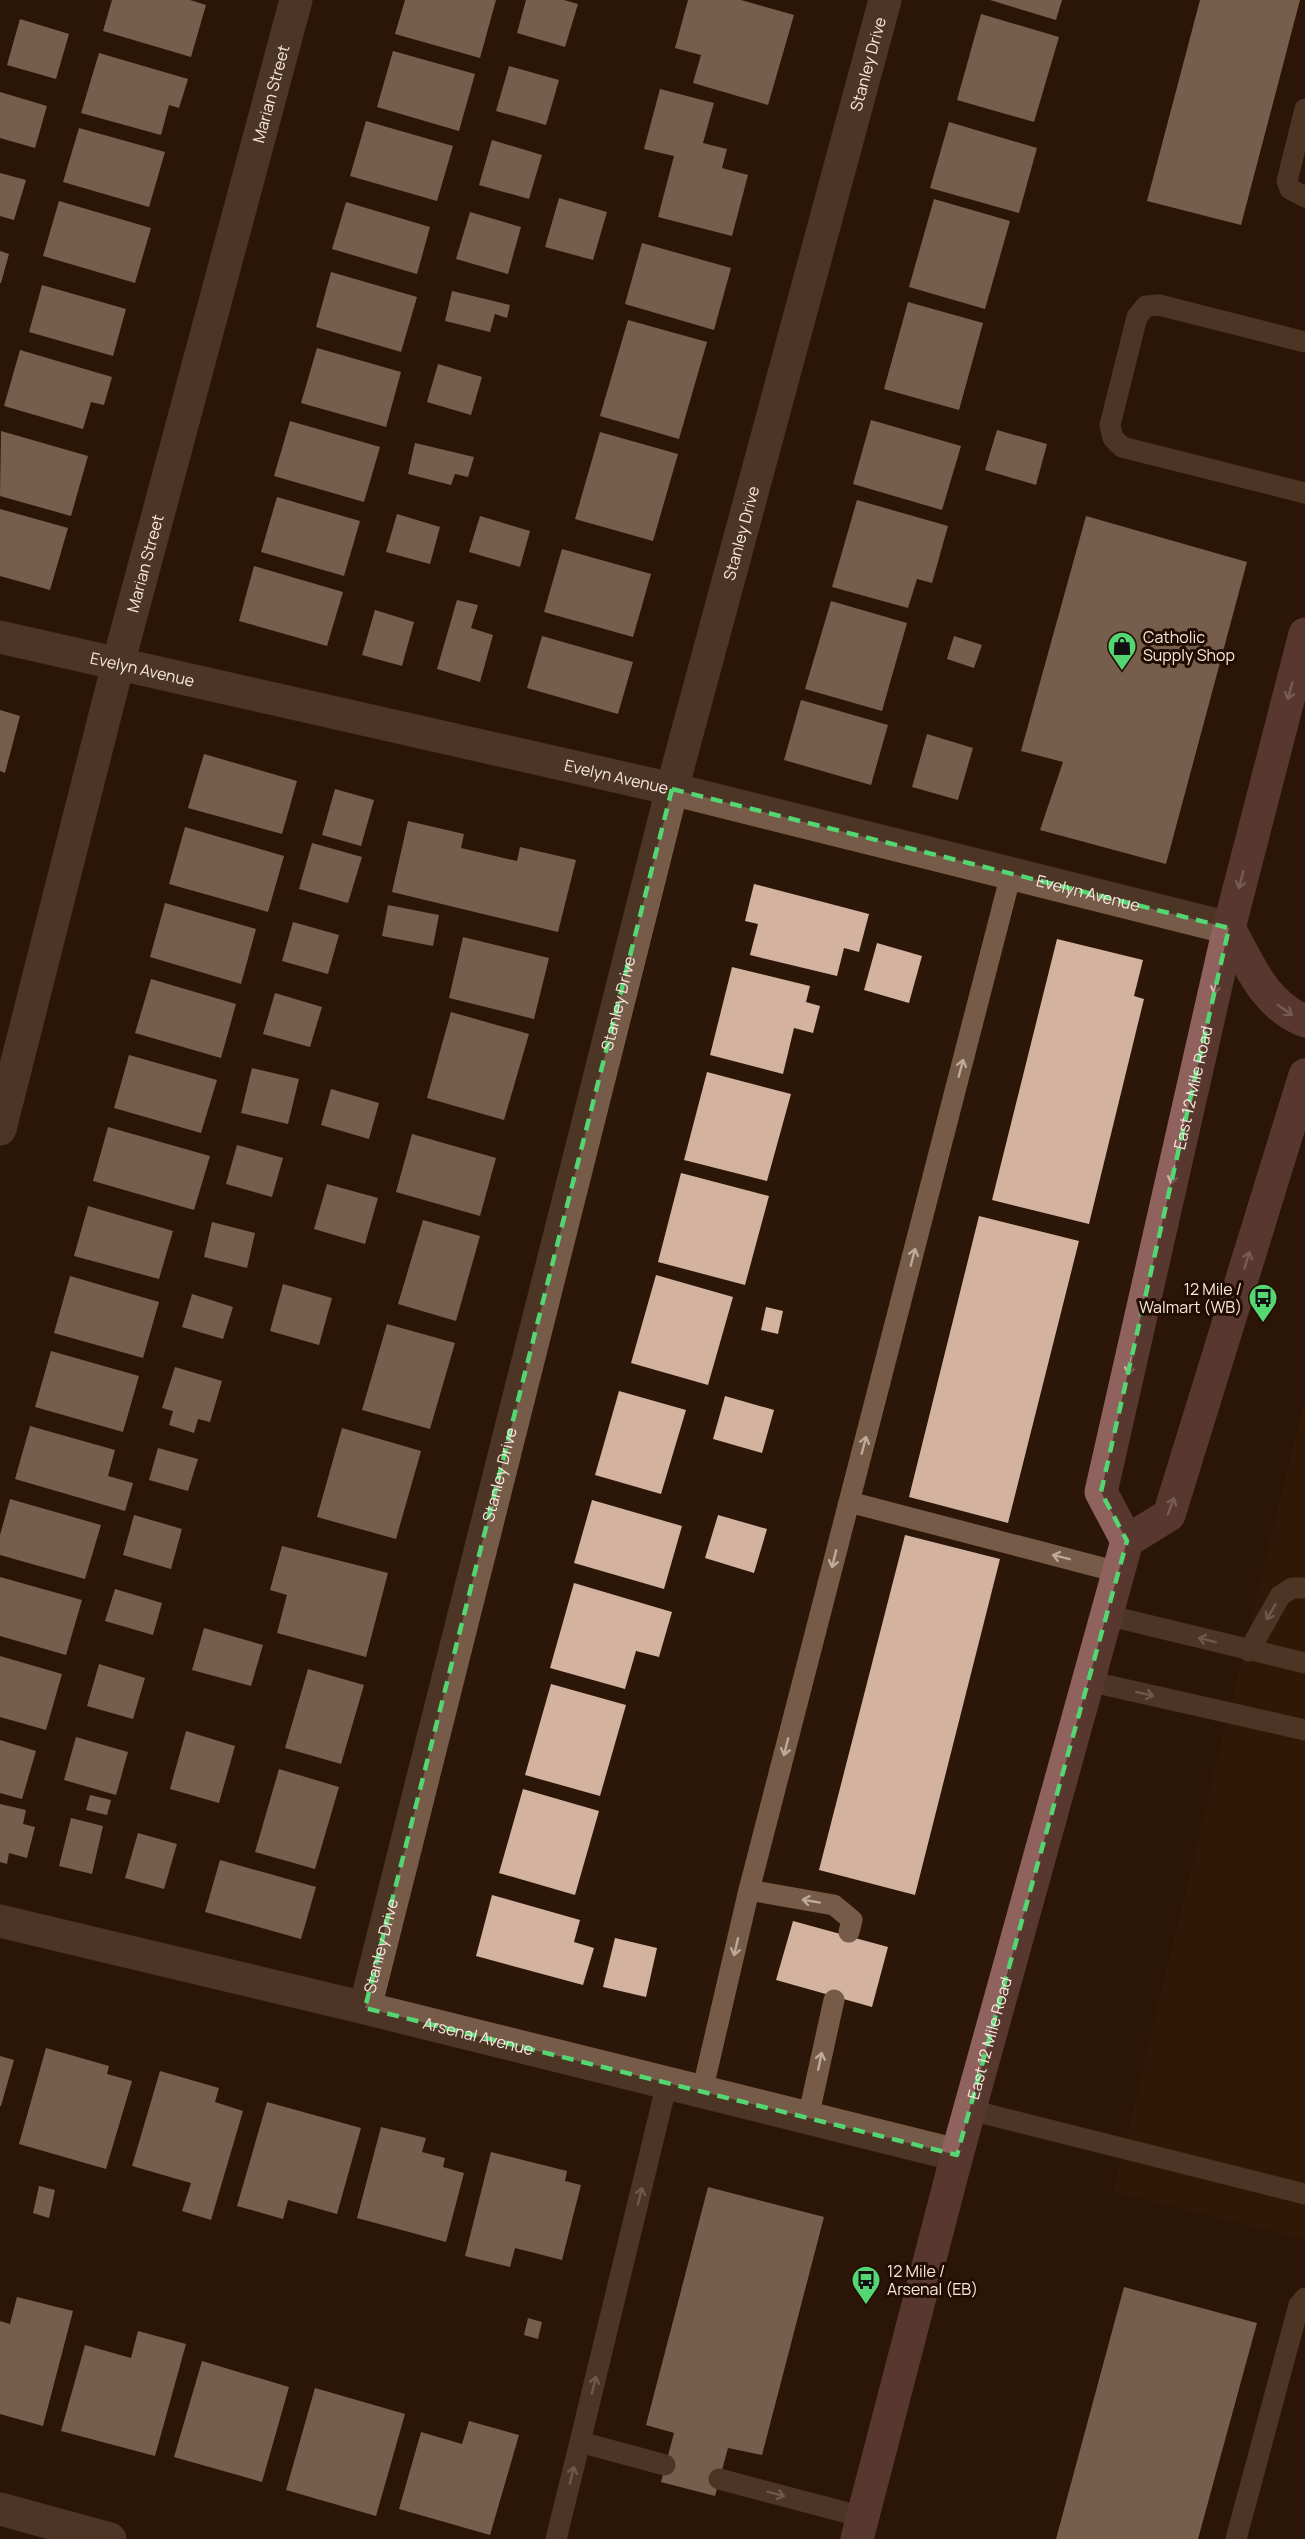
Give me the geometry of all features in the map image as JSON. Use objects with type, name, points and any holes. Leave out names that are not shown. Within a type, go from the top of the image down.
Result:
[{"type":"main road","name":"East 12 Mile Road","points":[[860,2528],[957,2155],[1122,1556],[1101,1492],[1229,928],[1305,634]]},
{"type":"main road","points":[[1229,928],[1266,992],[1280,1008],[1305,1021]]},
{"type":"main road","points":[[1122,1556],[1169,1515],[1305,1075]]},
{"type":"street","name":"Marian Street","points":[[0,1129],[118,664],[296,0]]},
{"type":"street","name":"Stanley Drive","points":[[365,2008],[672,789],[885,0]]},
{"type":"street","name":"Evelyn Avenue","points":[[0,637],[672,789],[1229,928]]},
{"type":"street","name":"Arsenal Avenue","points":[[0,1921],[365,2008],[957,2155]]},
{"type":"street","points":[[0,2509],[110,2539]]},
{"type":"lane","points":[[1305,109],[1287,181],[1290,189],[1305,197]]},
{"type":"lane","points":[[1305,342],[1159,305],[1146,306],[1137,316],[1110,425],[1113,438],[1122,447],[1305,493]]},
{"type":"lane","points":[[702,2092],[749,1890],[1011,874]]},
{"type":"lane","points":[[849,1502],[1122,1556]]},
{"type":"lane","points":[[1249,1651],[1280,1596],[1292,1588],[1305,1588]]},
{"type":"lane","points":[[1106,1615],[1305,1663]]},
{"type":"lane","points":[[1088,1681],[1305,1730]]},
{"type":"lane","points":[[749,1890],[834,1905],[852,1920],[849,1932]]},
{"type":"lane","points":[[808,2118],[834,2000]]},
{"type":"lane","points":[[557,2535],[667,2083]]},
{"type":"lane","points":[[970,2110],[1305,2194]]},
{"type":"lane","points":[[1236,2539],[1299,2305],[1305,2298]]},
{"type":"lane","points":[[580,2442],[665,2465]]},
{"type":"lane","points":[[719,2479],[860,2528]]},
{"type":"highlighted area","points":[[672,789],[1229,928],[1101,1492],[1127,1541],[957,2155],[365,2008]]},
{"type":"shaded area","points":[[1305,1397],[1305,2240],[1113,2192]]},
{"type":"building","points":[[112,0],[190,0],[206,5],[191,57],[103,31]]},
{"type":"building","points":[[405,0],[496,0],[480,58],[395,34]]},
{"type":"building","points":[[526,0],[564,0],[578,4],[565,47],[517,33]]},
{"type":"building","points":[[688,0],[741,0],[794,15],[768,105],[693,83],[701,55],[675,48]]},
{"type":"building","points":[[990,0],[1062,0],[1056,20]]},
{"type":"building","points":[[1200,0],[1300,0],[1241,225],[1147,201]]},
{"type":"building","points":[[981,14],[1059,37],[1034,122],[957,100]]},
{"type":"building","points":[[20,19],[69,34],[56,79],[7,65]]},
{"type":"building","points":[[393,51],[475,74],[459,131],[377,107]]},
{"type":"building","points":[[99,53],[188,79],[179,108],[169,105],[161,135],[81,113]]},
{"type":"building","points":[[509,66],[559,80],[546,125],[496,111]]},
{"type":"building","points":[[660,89],[714,103],[703,143],[727,149],[722,168],[748,175],[732,236],[658,217],[674,156],[644,149]]},
{"type":"building","points":[[0,92],[47,106],[35,148],[0,138]]},
{"type":"building","points":[[366,121],[453,146],[437,201],[350,176]]},
{"type":"building","points":[[949,122],[1037,148],[1019,213],[930,188]]},
{"type":"building","points":[[79,128],[165,152],[149,207],[63,182]]},
{"type":"building","points":[[492,140],[542,155],[529,199],[479,185]]},
{"type":"building","points":[[0,173],[26,180],[14,220],[0,216]]},
{"type":"building","points":[[559,198],[607,212],[593,260],[545,247]]},
{"type":"building","points":[[934,199],[1010,221],[985,309],[909,287]]},
{"type":"building","points":[[59,201],[151,228],[135,283],[43,256]]},
{"type":"building","points":[[346,202],[430,227],[417,274],[332,249]]},
{"type":"building","points":[[470,212],[521,227],[508,274],[456,259]]},
{"type":"building","points":[[642,243],[731,268],[714,330],[625,304]]},
{"type":"building","points":[[0,251],[9,254],[1,283],[0,283]]},
{"type":"building","points":[[331,272],[417,297],[401,352],[316,327]]},
{"type":"building","points":[[42,285],[126,309],[113,356],[29,332]]},
{"type":"building","points":[[452,291],[510,305],[507,318],[495,314],[490,332],[445,321]]},
{"type":"building","points":[[908,302],[983,323],[959,410],[884,389]]},
{"type":"building","points":[[628,320],[707,342],[679,439],[600,416]]},
{"type":"building","points":[[317,348],[401,372],[386,427],[301,403]]},
{"type":"building","points":[[20,350],[112,377],[104,405],[91,402],[83,429],[4,406]]},
{"type":"building","points":[[438,364],[482,377],[471,415],[427,402]]},
{"type":"building","points":[[871,420],[961,446],[942,510],[853,484]]},
{"type":"building","points":[[290,421],[380,447],[364,502],[274,476]]},
{"type":"building","points":[[997,430],[1047,444],[1036,485],[985,470]]},
{"type":"building","points":[[1,431],[88,456],[71,516],[0,496]]},
{"type":"building","points":[[600,432],[678,454],[653,541],[575,519]]},
{"type":"building","points":[[415,443],[474,457],[468,477],[455,474],[451,485],[408,474]]},
{"type":"building","points":[[277,497],[360,521],[344,576],[261,552]]},
{"type":"building","points":[[857,500],[948,526],[932,583],[917,579],[908,608],[832,587]]},
{"type":"building","points":[[0,509],[68,528],[50,590],[0,576]]},
{"type":"building","points":[[397,514],[440,527],[430,564],[386,552]]},
{"type":"building","points":[[480,516],[530,531],[520,567],[469,552]]},
{"type":"building","points":[[1086,516],[1247,562],[1166,864],[1040,830],[1063,762],[1021,751]]},
{"type":"building","points":[[562,549],[651,574],[633,637],[544,612]]},
{"type":"building","points":[[254,566],[343,592],[327,646],[239,621]]},
{"type":"building","points":[[457,600],[478,605],[471,628],[493,635],[480,682],[437,669]]},
{"type":"building","points":[[831,601],[907,623],[882,711],[805,689]]},
{"type":"building","points":[[375,610],[414,622],[402,666],[362,655]]},
{"type":"building","points":[[542,636],[633,662],[618,714],[527,688]]},
{"type":"building","points":[[954,636],[982,645],[974,668],[947,659]]},
{"type":"building","points":[[801,700],[888,725],[871,785],[784,760]]},
{"type":"building","points":[[0,710],[20,716],[5,773],[0,771]]},
{"type":"building","points":[[927,734],[973,748],[958,800],[912,787]]},
{"type":"building","points":[[204,754],[297,781],[282,834],[188,808]]},
{"type":"building","points":[[335,789],[374,800],[361,846],[322,835]]},
{"type":"building","points":[[408,821],[464,834],[461,848],[517,861],[520,847],[576,860],[558,932],[392,892]]},
{"type":"building","points":[[185,827],[284,856],[268,912],[169,884]]},
{"type":"building","points":[[312,843],[362,857],[348,903],[299,889]]},
{"type":"building","points":[[754,884],[869,914],[859,952],[844,948],[837,976],[750,955],[758,924],[745,921]]},
{"type":"building","points":[[165,903],[256,929],[241,984],[150,957]]},
{"type":"building","points":[[388,905],[439,915],[433,946],[382,936]]},
{"type":"building","points":[[293,922],[339,935],[328,974],[282,961]]},
{"type":"building","points":[[463,937],[549,958],[534,1019],[449,998]]},
{"type":"building","points":[[1057,939],[1143,960],[1134,996],[1144,999],[1089,1224],[992,1200]]},
{"type":"building","points":[[877,943],[922,956],[909,1003],[864,990]]},
{"type":"building","points":[[732,967],[810,986],[806,1002],[820,1006],[813,1033],[794,1028],[783,1074],[710,1055]]},
{"type":"building","points":[[151,979],[236,1004],[221,1058],[135,1033]]},
{"type":"building","points":[[275,993],[322,1007],[310,1047],[263,1034]]},
{"type":"building","points":[[451,1012],[529,1034],[504,1120],[427,1098]]},
{"type":"building","points":[[129,1055],[217,1080],[201,1133],[114,1108]]},
{"type":"building","points":[[252,1068],[299,1079],[288,1124],[241,1113]]},
{"type":"building","points":[[707,1072],[791,1094],[767,1181],[684,1160]]},
{"type":"building","points":[[331,1089],[379,1103],[369,1139],[321,1125]]},
{"type":"building","points":[[108,1127],[210,1156],[194,1210],[93,1181]]},
{"type":"building","points":[[412,1134],[496,1158],[480,1216],[396,1192]]},
{"type":"building","points":[[237,1145],[283,1158],[272,1197],[226,1184]]},
{"type":"building","points":[[681,1173],[769,1196],[745,1285],[658,1262]]},
{"type":"building","points":[[327,1184],[378,1198],[365,1244],[314,1229]]},
{"type":"building","points":[[88,1206],[173,1231],[159,1279],[74,1256]]},
{"type":"building","points":[[979,1216],[1079,1241],[1008,1523],[909,1497]]},
{"type":"building","points":[[423,1220],[480,1236],[456,1321],[398,1304]]},
{"type":"building","points":[[212,1222],[255,1233],[247,1268],[204,1257]]},
{"type":"building","points":[[656,1275],[733,1297],[708,1385],[631,1363]]},
{"type":"building","points":[[70,1276],[159,1302],[143,1358],[54,1333]]},
{"type":"building","points":[[283,1284],[332,1298],[319,1345],[270,1331]]},
{"type":"building","points":[[192,1294],[233,1307],[223,1339],[182,1327]]},
{"type":"building","points":[[766,1307],[783,1311],[778,1334],[761,1330]]},
{"type":"building","points":[[387,1324],[455,1343],[430,1429],[362,1410]]},
{"type":"building","points":[[51,1351],[139,1376],[123,1432],[35,1407]]},
{"type":"building","points":[[175,1367],[222,1381],[210,1422],[198,1419],[194,1433],[169,1425],[173,1411],[162,1408]]},
{"type":"building","points":[[619,1391],[686,1410],[661,1494],[595,1475]]},
{"type":"building","points":[[725,1396],[774,1410],[762,1453],[713,1439]]},
{"type":"building","points":[[30,1426],[115,1450],[108,1476],[133,1483],[125,1511],[15,1479]]},
{"type":"building","points":[[342,1428],[421,1451],[396,1539],[317,1517]]},
{"type":"building","points":[[158,1448],[198,1459],[188,1491],[149,1480]]},
{"type":"building","points":[[10,1499],[101,1525],[85,1579],[0,1555],[0,1535]]},
{"type":"building","points":[[592,1500],[682,1526],[664,1589],[574,1563]]},
{"type":"building","points":[[134,1515],[182,1529],[171,1569],[123,1555]]},
{"type":"building","points":[[718,1515],[767,1529],[754,1573],[705,1558]]},
{"type":"building","points":[[905,1535],[1000,1559],[915,1895],[819,1870]]},
{"type":"building","points":[[282,1546],[388,1573],[366,1657],[277,1633],[287,1595],[270,1590]]},
{"type":"building","points":[[0,1577],[82,1600],[66,1655],[0,1636]]},
{"type":"building","points":[[574,1583],[672,1612],[659,1657],[636,1651],[625,1689],[550,1668]]},
{"type":"building","points":[[115,1589],[162,1603],[153,1635],[105,1621]]},
{"type":"building","points":[[204,1628],[263,1645],[251,1686],[192,1670]]},
{"type":"building","points":[[0,1656],[62,1674],[46,1730],[0,1717]]},
{"type":"building","points":[[99,1664],[145,1678],[133,1719],[87,1706]]},
{"type":"building","points":[[308,1669],[364,1685],[341,1764],[285,1748]]},
{"type":"building","points":[[551,1684],[626,1705],[600,1796],[525,1775]]},
{"type":"building","points":[[186,1731],[235,1746],[219,1803],[170,1789]]},
{"type":"building","points":[[76,1737],[128,1752],[116,1795],[64,1780]]},
{"type":"building","points":[[0,1740],[36,1751],[22,1799],[0,1793]]},
{"type":"building","points":[[279,1769],[339,1787],[315,1869],[255,1852]]},
{"type":"building","points":[[523,1789],[599,1811],[575,1895],[499,1873]]},
{"type":"building","points":[[90,1795],[111,1800],[107,1815],[86,1810]]},
{"type":"building","points":[[0,1804],[26,1810],[23,1824],[35,1827],[27,1858],[9,1853],[7,1864],[0,1862]]},
{"type":"building","points":[[71,1818],[103,1826],[92,1874],[59,1866]]},
{"type":"building","points":[[138,1833],[177,1844],[164,1889],[125,1878]]},
{"type":"building","points":[[220,1860],[316,1887],[301,1939],[205,1912]]},
{"type":"building","points":[[492,1895],[580,1920],[574,1942],[594,1948],[583,1985],[476,1956]]},
{"type":"building","points":[[793,1921],[888,1947],[872,2007],[776,1980]]},
{"type":"building","points":[[615,1938],[657,1948],[646,1997],[603,1987]]},
{"type":"building","points":[[46,2048],[109,2066],[107,2074],[132,2081],[106,2169],[19,2144]]},
{"type":"building","points":[[0,2056],[14,2060],[1,2106],[0,2106]]},
{"type":"building","points":[[160,2071],[219,2088],[215,2102],[243,2111],[211,2220],[182,2211],[191,2183],[132,2166]]},
{"type":"building","points":[[267,2102],[361,2128],[337,2214],[288,2200],[283,2219],[237,2206]]},
{"type":"building","points":[[381,2127],[426,2138],[422,2152],[445,2158],[443,2167],[464,2173],[446,2242],[357,2218]]},
{"type":"building","points":[[491,2152],[567,2171],[565,2181],[581,2185],[562,2260],[515,2248],[510,2267],[465,2256]]},
{"type":"building","points":[[39,2186],[55,2190],[49,2218],[33,2213]]},
{"type":"building","points":[[708,2187],[824,2217],[762,2455],[728,2448],[715,2496],[661,2482],[674,2433],[646,2425]]},
{"type":"building","points":[[1124,2287],[1257,2323],[1198,2539],[1056,2539]]},
{"type":"building","points":[[17,2297],[73,2311],[43,2426],[0,2414],[0,2321],[10,2324]]},
{"type":"building","points":[[528,2318],[542,2322],[538,2339],[524,2335]]},
{"type":"building","points":[[138,2331],[186,2344],[155,2456],[61,2431],[85,2345],[131,2358]]},
{"type":"building","points":[[202,2361],[289,2387],[262,2482],[174,2457]]},
{"type":"building","points":[[315,2388],[405,2414],[376,2516],[286,2490]]},
{"type":"building","points":[[469,2421],[519,2435],[490,2535],[399,2509],[421,2432],[462,2444]]},
{"type":"place","name":"Catholic Supply Shop","points":[[1122,672]]},
{"type":"place","name":"12 Mile / Walmart (WB)","points":[[1263,1324]]},
{"type":"place","name":"12 Mile / Arsenal (EB)","points":[[866,2306]]}]
